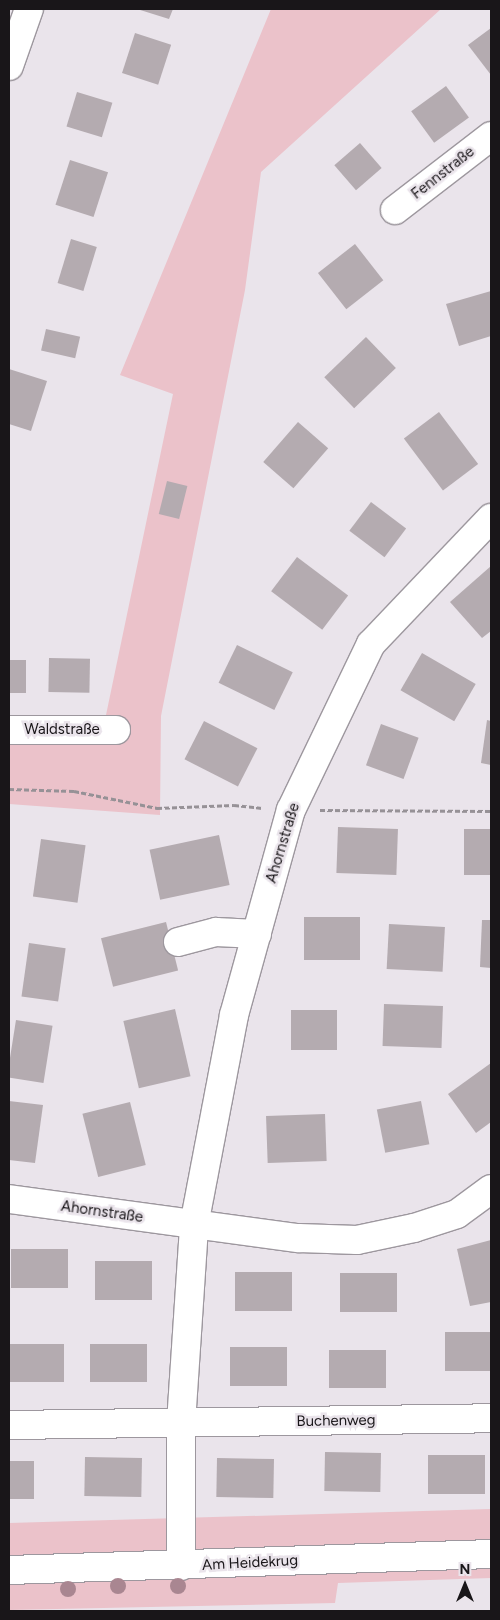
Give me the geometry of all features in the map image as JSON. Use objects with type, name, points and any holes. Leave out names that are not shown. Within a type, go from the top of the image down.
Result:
[{"type":"street","points":[[9,66],[28,9]]},
{"type":"street","name":"Fennstraße","points":[[395,210],[491,136]]},
{"type":"street","name":"Ahornstraße","points":[[194,1225],[234,1015],[291,810],[371,644],[491,518]]},
{"type":"street","name":"Waldstraße","points":[[9,730],[116,730]]},
{"type":"street","points":[[178,942],[216,932],[257,934]]},
{"type":"street","name":"Ahornstraße","points":[[9,1198],[299,1238],[357,1240],[414,1228],[457,1214],[491,1189]]},
{"type":"street","points":[[181,1566],[181,1423],[194,1225]]},
{"type":"street","name":"Buchenweg","points":[[9,1425],[491,1418]]},
{"type":"street","name":"Am Heidekrug","points":[[9,1570],[181,1566],[491,1554]]},
{"type":"path","points":[[9,789],[74,791],[157,808],[234,805],[291,810],[491,811]]},
{"type":"shaded area","points":[[271,9],[441,9],[261,172],[245,290],[161,716],[160,815],[9,804],[9,716],[106,715],[173,394],[120,375]]},
{"type":"shaded area","points":[[491,1509],[491,1578],[338,1583],[335,1603],[9,1610],[9,1523]]},
{"type":"building","points":[[137,9],[173,9],[169,19]]},
{"type":"building","points":[[491,28],[491,75],[468,45]]},
{"type":"building","points":[[135,33],[171,45],[158,85],[122,73]]},
{"type":"building","points":[[446,86],[469,118],[434,143],[411,111]]},
{"type":"building","points":[[77,92],[112,103],[102,137],[66,126]]},
{"type":"building","points":[[360,143],[382,168],[356,190],[334,165]]},
{"type":"building","points":[[70,160],[108,172],[94,217],[55,205]]},
{"type":"building","points":[[71,239],[97,247],[83,291],[58,283]]},
{"type":"building","points":[[355,244],[383,280],[346,309],[318,273]]},
{"type":"building","points":[[491,291],[491,336],[459,346],[446,304]]},
{"type":"building","points":[[46,329],[80,337],[75,358],[41,350]]},
{"type":"building","points":[[366,337],[396,368],[354,408],[324,377]]},
{"type":"building","points":[[9,369],[47,381],[31,431],[9,424]]},
{"type":"building","points":[[439,412],[478,464],[443,490],[404,438]]},
{"type":"building","points":[[298,422],[328,448],[293,488],[263,462]]},
{"type":"building","points":[[167,481],[187,486],[179,519],[159,514]]},
{"type":"building","points":[[371,502],[406,528],[384,557],[349,531]]},
{"type":"building","points":[[297,557],[348,596],[322,630],[271,591]]},
{"type":"building","points":[[491,566],[491,631],[482,638],[450,602]]},
{"type":"building","points":[[237,645],[293,672],[274,710],[219,683]]},
{"type":"building","points":[[422,653],[476,684],[454,721],[400,690]]},
{"type":"building","points":[[49,658],[90,659],[89,693],[48,692]]},
{"type":"building","points":[[9,660],[26,660],[26,693],[9,693]]},
{"type":"building","points":[[487,720],[491,721],[491,765],[481,763]]},
{"type":"building","points":[[204,721],[257,748],[238,787],[184,759]]},
{"type":"building","points":[[381,724],[419,738],[404,779],[366,765]]},
{"type":"building","points":[[338,827],[398,829],[396,875],[336,873]]},
{"type":"building","points":[[464,829],[491,829],[491,875],[464,875]]},
{"type":"building","points":[[219,835],[230,885],[160,900],[150,850]]},
{"type":"building","points":[[41,839],[86,845],[77,903],[33,896]]},
{"type":"building","points":[[304,917],[360,917],[360,960],[304,960]]},
{"type":"building","points":[[482,920],[491,920],[491,968],[480,967]]},
{"type":"building","points":[[166,922],[178,971],[113,987],[101,938]]},
{"type":"building","points":[[389,924],[445,927],[443,972],[387,969]]},
{"type":"building","points":[[29,943],[66,948],[58,1002],[21,996]]},
{"type":"building","points":[[384,1004],[443,1006],[441,1048],[383,1046]]},
{"type":"building","points":[[175,1009],[191,1076],[139,1088],[123,1021]]},
{"type":"building","points":[[291,1010],[337,1010],[337,1050],[291,1050]]},
{"type":"building","points":[[16,1020],[53,1026],[43,1083],[9,1078],[9,1064]]},
{"type":"building","points":[[491,1063],[491,1122],[476,1133],[448,1094]]},
{"type":"building","points":[[9,1101],[43,1105],[35,1163],[9,1160]]},
{"type":"building","points":[[421,1101],[429,1144],[385,1153],[377,1110]]},
{"type":"building","points":[[130,1102],[146,1165],[98,1177],[82,1114]]},
{"type":"building","points":[[325,1114],[327,1161],[268,1163],[266,1116]]},
{"type":"building","points":[[491,1240],[491,1302],[470,1306],[457,1249]]},
{"type":"building","points":[[11,1249],[68,1249],[68,1288],[11,1288]]},
{"type":"building","points":[[95,1261],[152,1261],[152,1300],[95,1300]]},
{"type":"building","points":[[235,1272],[292,1272],[292,1311],[235,1311]]},
{"type":"building","points":[[340,1273],[397,1273],[397,1312],[340,1312]]},
{"type":"building","points":[[445,1332],[491,1332],[491,1371],[445,1371]]},
{"type":"building","points":[[9,1344],[64,1344],[64,1382],[9,1382]]},
{"type":"building","points":[[90,1344],[147,1344],[147,1382],[90,1382]]},
{"type":"building","points":[[230,1347],[287,1347],[287,1386],[230,1386]]},
{"type":"building","points":[[329,1350],[386,1350],[386,1388],[329,1388]]},
{"type":"building","points":[[325,1452],[381,1453],[380,1492],[324,1491]]},
{"type":"building","points":[[428,1455],[485,1455],[485,1494],[428,1494]]},
{"type":"building","points":[[85,1457],[142,1458],[141,1497],[84,1496]]},
{"type":"building","points":[[217,1458],[274,1459],[273,1498],[216,1497]]},
{"type":"building","points":[[9,1461],[34,1461],[34,1499],[9,1499]]}]
